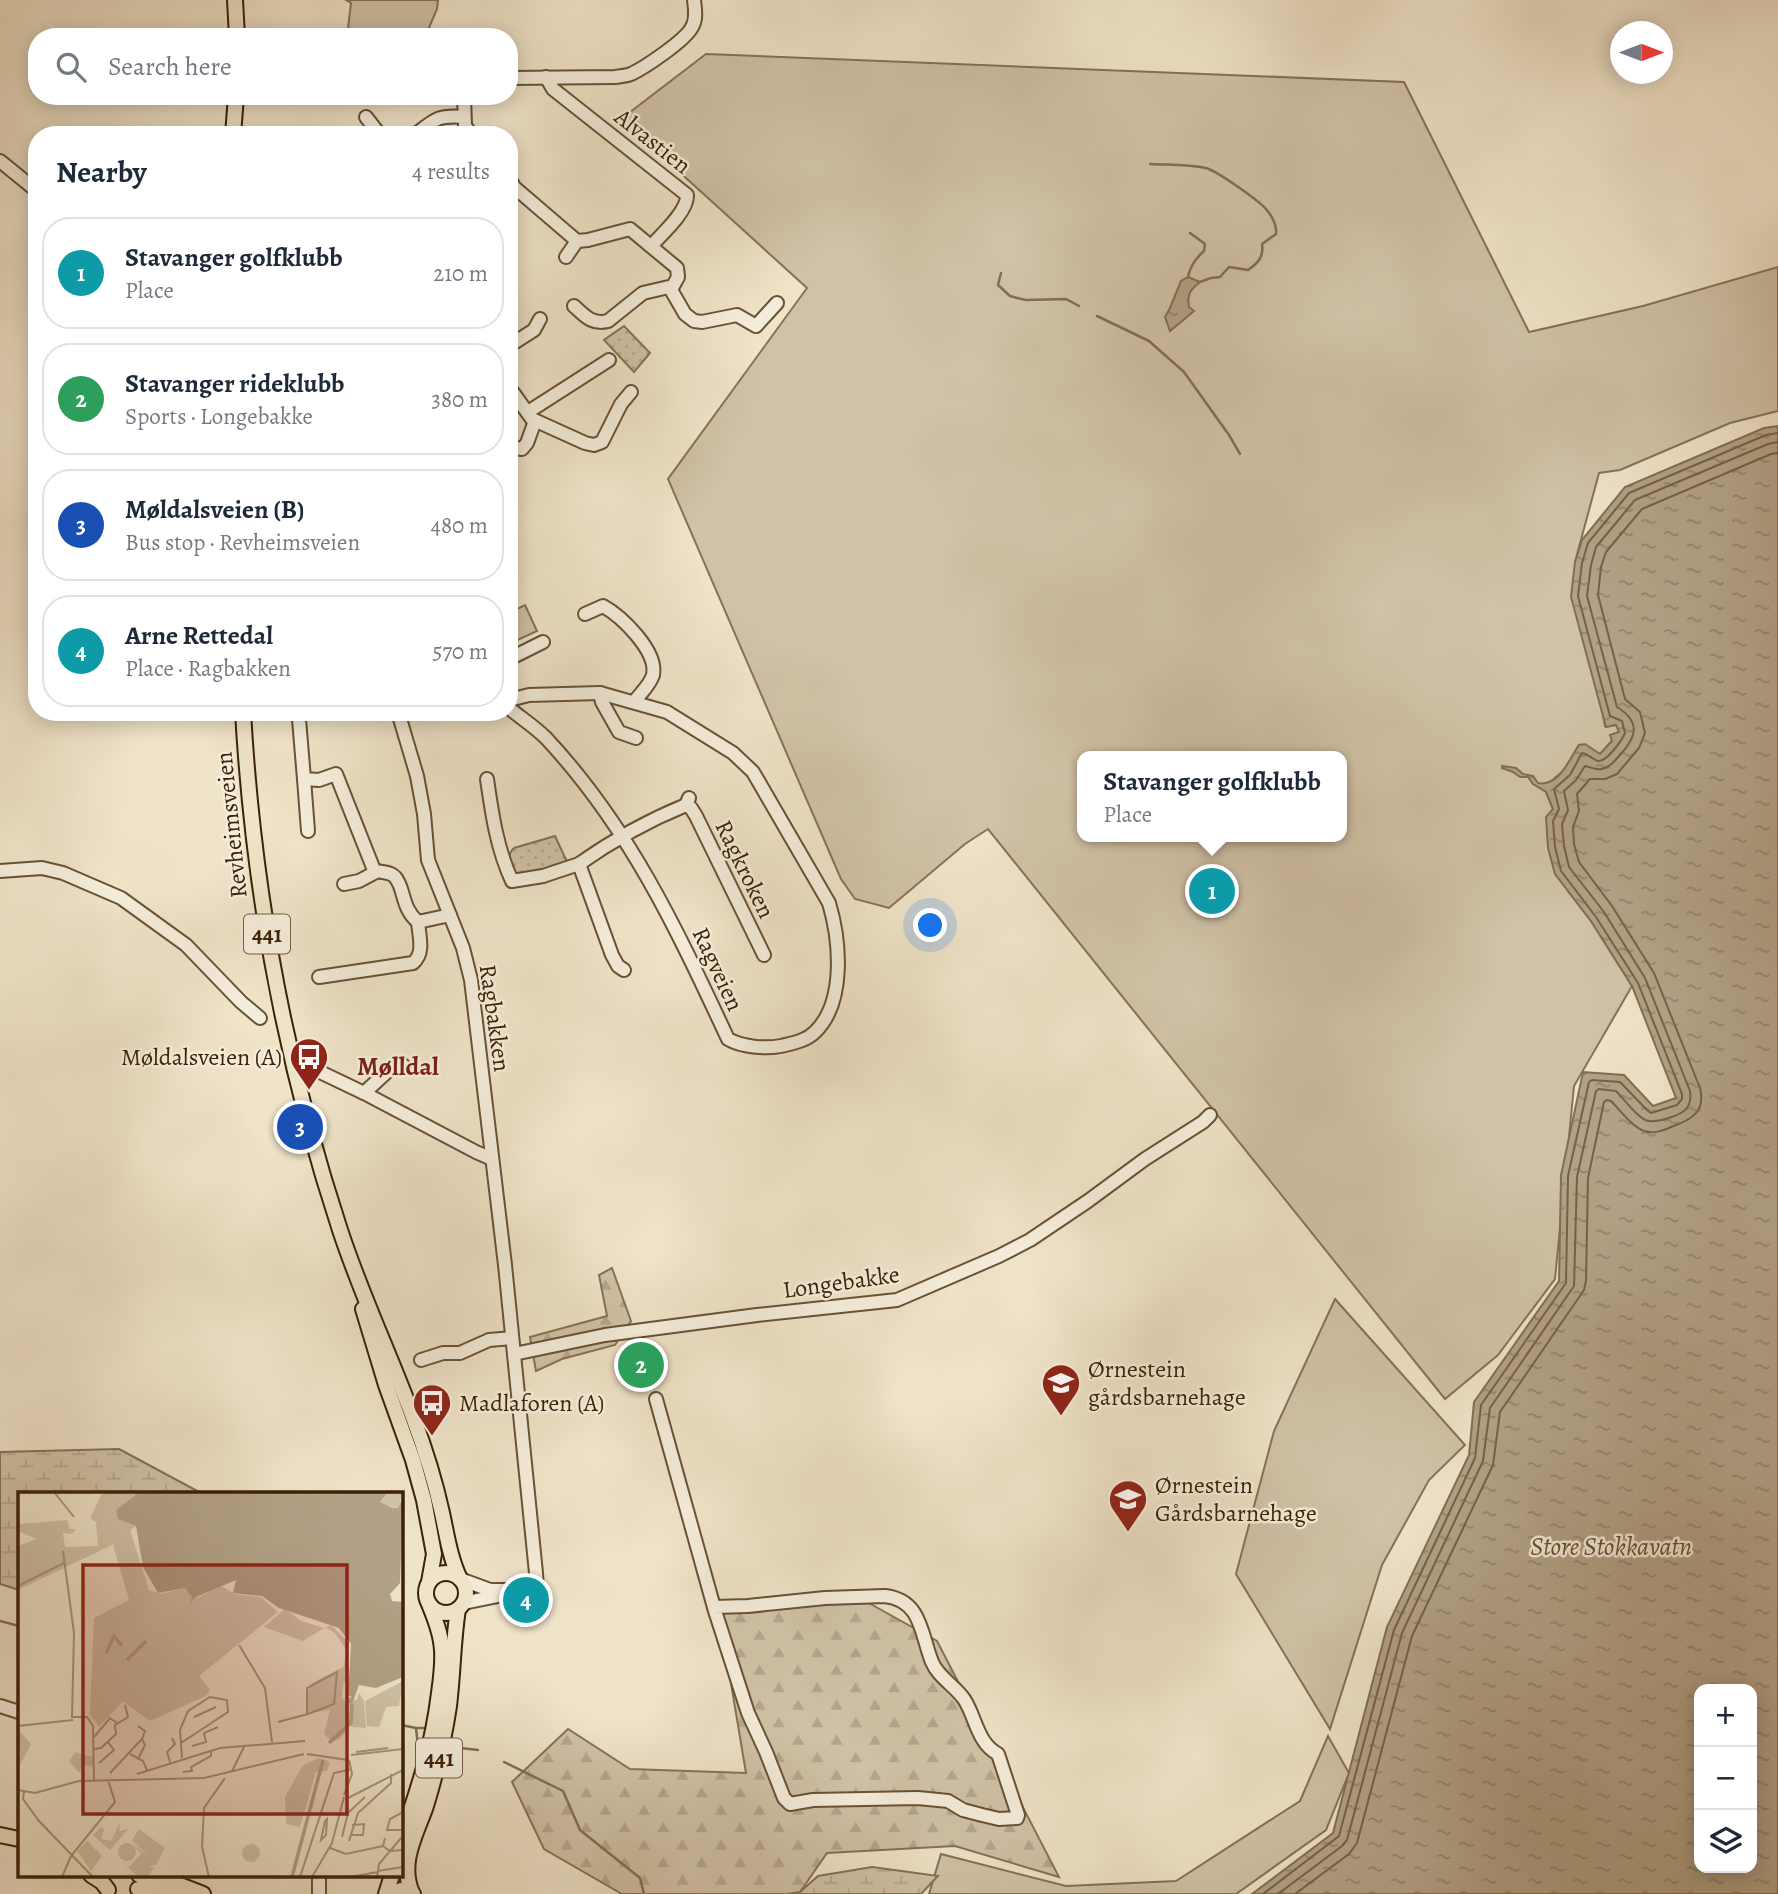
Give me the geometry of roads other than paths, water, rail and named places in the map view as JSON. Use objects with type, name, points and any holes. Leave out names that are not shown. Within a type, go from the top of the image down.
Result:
[{"type":"main road","points":[[235,0],[237,28]]},
{"type":"main road","points":[[234,126],[237,105]]},
{"type":"main road","points":[[239,105],[240,126]]},
{"type":"main road","name":"Revheimsveien","points":[[244,721],[253,833],[272,964],[290,1052],[350,1257],[370,1336],[424,1500],[434,1554],[429,1582]]},
{"type":"main road","name":"Revheimsveien","points":[[350,1257],[427,1456],[450,1556],[460,1579]]},
{"type":"main road","points":[[429,1582],[444,1573],[460,1579]]},
{"type":"main road","name":"441","points":[[413,1894],[406,1866],[413,1824],[438,1761],[445,1687],[454,1635],[466,1592],[460,1579]]},
{"type":"main road","name":"441","points":[[429,1582],[426,1591],[437,1624],[445,1687]]},
{"type":"main road","points":[[429,1604],[440,1613],[452,1612],[461,1606]]},
{"type":"main road","name":"441","points":[[402,1838],[413,1824]]},
{"type":"main road","points":[[0,1835],[18,1839]]},
{"type":"main road","points":[[93,1876],[102,1882],[109,1892]]},
{"type":"main road","name":"441","points":[[392,1876],[388,1894],[401,1890],[413,1894]]},
{"type":"main road","points":[[137,1883],[144,1877],[167,1880],[203,1894]]},
{"type":"main road","points":[[137,1883],[177,1894]]},
{"type":"street","points":[[518,78],[615,77],[637,71],[692,29],[694,0]]},
{"type":"street","name":"Alvastien","points":[[546,78],[553,89],[685,193],[688,200],[683,211],[652,246]]},
{"type":"street","points":[[464,105],[467,126]]},
{"type":"street","points":[[426,126],[446,116],[464,117]]},
{"type":"street","points":[[366,117],[373,126]]},
{"type":"street","points":[[0,161],[28,184]]},
{"type":"street","points":[[518,190],[577,241],[629,229],[677,268],[677,281],[670,288],[643,293],[605,322],[592,321],[574,306]]},
{"type":"street","points":[[566,257],[577,241]]},
{"type":"street","points":[[670,288],[685,314],[698,322],[737,315],[756,326],[777,303]]},
{"type":"street","points":[[518,340],[534,330],[540,319]]},
{"type":"street","points":[[518,448],[522,449],[527,443],[531,416],[608,360]]},
{"type":"street","points":[[518,400],[531,416],[594,445],[606,437],[621,404],[631,392]]},
{"type":"street","points":[[585,614],[603,606],[621,618],[640,640],[654,672],[634,702]]},
{"type":"street","points":[[518,654],[543,642]]},
{"type":"street","points":[[600,693],[602,702],[619,732],[635,738]]},
{"type":"street","name":"Ragveien","points":[[518,698],[600,693],[634,702],[667,712],[733,753],[744,763],[758,782],[829,903],[836,928],[838,967],[830,1010],[814,1033],[802,1040],[774,1047],[741,1044],[728,1039],[673,922],[622,836],[545,737],[518,715]]},
{"type":"street","points":[[299,721],[308,831]]},
{"type":"street","name":"Ragbakken","points":[[401,721],[417,776],[428,860],[463,948],[471,980],[505,1265],[537,1588],[523,1590]]},
{"type":"street","points":[[304,779],[319,780],[337,774],[376,872]]},
{"type":"street","name":"Ragkroken","points":[[486,779],[503,861],[512,881],[543,876],[579,864],[622,836],[687,802],[764,955]]},
{"type":"street","points":[[579,864],[612,955],[624,970]]},
{"type":"street","points":[[0,871],[41,868],[63,873],[121,898],[186,945],[260,1018]]},
{"type":"street","points":[[319,977],[414,963],[420,953],[418,922],[410,915],[396,879],[388,873],[376,872],[359,881],[344,884]]},
{"type":"street","points":[[418,922],[450,915]]},
{"type":"street","points":[[310,1065],[492,1159]]},
{"type":"street","points":[[364,1093],[390,1069],[403,1065]]},
{"type":"street","name":"Longebakke","points":[[514,1354],[605,1335],[897,1300],[1030,1240],[1210,1115]]},
{"type":"street","points":[[421,1360],[443,1353],[460,1353],[489,1340],[512,1338]]},
{"type":"street","points":[[656,1399],[714,1607],[748,1713],[784,1798],[790,1804],[813,1800],[918,1798],[948,1801],[963,1810],[999,1819],[1017,1818],[998,1754],[989,1750],[962,1697],[933,1663],[922,1626],[903,1601],[885,1596],[714,1607]]},
{"type":"street","points":[[460,1579],[490,1590],[523,1590]]},
{"type":"street","points":[[461,1606],[523,1590]]},
{"type":"street","points":[[0,1706],[18,1712]]},
{"type":"street","points":[[318,1894],[319,1876]]},
{"type":"water","points":[[1188,277],[1200,282],[1189,295],[1189,307],[1194,311],[1170,331],[1165,317],[1181,281]]},
{"type":"water","name":"Store Stokkavatn","points":[[1778,426],[1778,1894],[1252,1894],[1333,1833],[1387,1627],[1469,1455],[1474,1402],[1559,1281],[1561,1175],[1583,1072],[1624,1075],[1653,1106],[1676,1098],[1632,986],[1591,921],[1555,874],[1548,848],[1546,817],[1553,809],[1546,792],[1533,784],[1528,777],[1520,777],[1502,768],[1516,768],[1523,774],[1533,776],[1538,783],[1552,781],[1563,771],[1579,745],[1585,744],[1600,754],[1612,741],[1610,735],[1619,732],[1616,725],[1606,727],[1571,597],[1575,562],[1582,540],[1625,487],[1764,428]]},
{"type":"waterway","points":[[1150,164],[1192,166],[1211,170],[1255,199],[1274,220],[1276,234],[1262,244],[1261,256],[1255,265],[1248,270],[1229,267],[1220,277],[1200,282]]},
{"type":"waterway","points":[[1188,277],[1193,263],[1204,251],[1205,244],[1190,233]]},
{"type":"waterway","points":[[1001,273],[998,285],[1010,296],[1026,300],[1066,299],[1079,306]]},
{"type":"waterway","points":[[1097,316],[1149,341],[1184,372],[1240,454]]},
{"type":"waterway","points":[[0,1621],[18,1626]]},
{"type":"waterway","points":[[402,1725],[428,1728]]},
{"type":"waterway","points":[[416,1728],[419,1754],[423,1753]]},
{"type":"waterway","points":[[446,1748],[478,1750]]},
{"type":"waterway","points":[[504,1762],[563,1791],[580,1830],[640,1878],[644,1894]]},
{"type":"place","name":"Stavanger golfklubb","points":[[1212,891]]},
{"type":"place","name":"Møldalsveien (A)","points":[[309,1091]]},
{"type":"place","name":"Møldalsveien (B)","points":[[300,1127]]},
{"type":"place","name":"Stavanger rideklubb","points":[[641,1365]]},
{"type":"place","name":"Ørnestein gårdsbarnehage","points":[[1061,1417]]},
{"type":"place","name":"Madlaforen (A)","points":[[432,1437]]},
{"type":"place","name":"Ørnestein Gårdsbarnehage","points":[[1128,1533]]},
{"type":"place","name":"Arne Rettedal","points":[[526,1600]]},
{"type":"district","name":"Mølldal","points":[[398,1066]]}]
